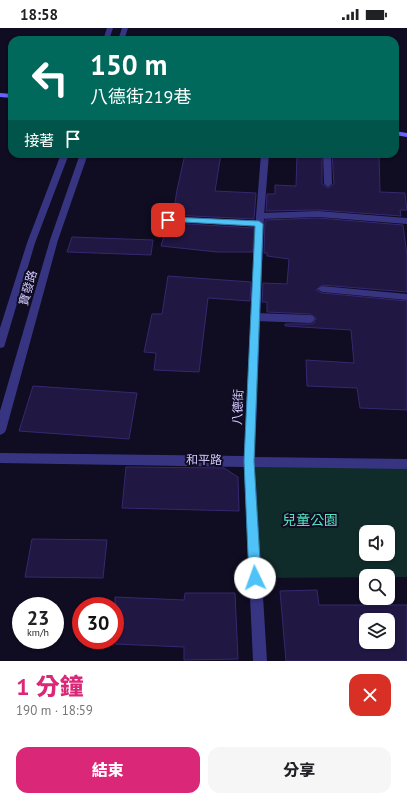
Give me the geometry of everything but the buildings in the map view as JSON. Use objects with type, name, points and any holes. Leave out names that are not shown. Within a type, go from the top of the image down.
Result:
[{"type":"street","name":"寶發路","points":[[0,344],[31,242],[63,158]]},
{"type":"street","name":"寶發路","points":[[0,430],[54,240],[83,158]]},
{"type":"street","name":"八德街","points":[[260,661],[249,461],[254,317],[265,158]]},
{"type":"street","points":[[327,158],[328,184]]},
{"type":"street","points":[[168,220],[260,220],[318,214],[407,221]]},
{"type":"street","points":[[322,289],[407,297]]},
{"type":"street","points":[[254,317],[310,319]]},
{"type":"street","name":"和平路","points":[[0,458],[407,464]]},
{"type":"green space","name":"兒童公園","points":[[249,461],[407,464],[407,577],[395,577],[395,569],[359,569],[359,577],[255,578]]},
{"type":"route","points":[[168,220],[259,224],[249,461],[255,578]]}]
